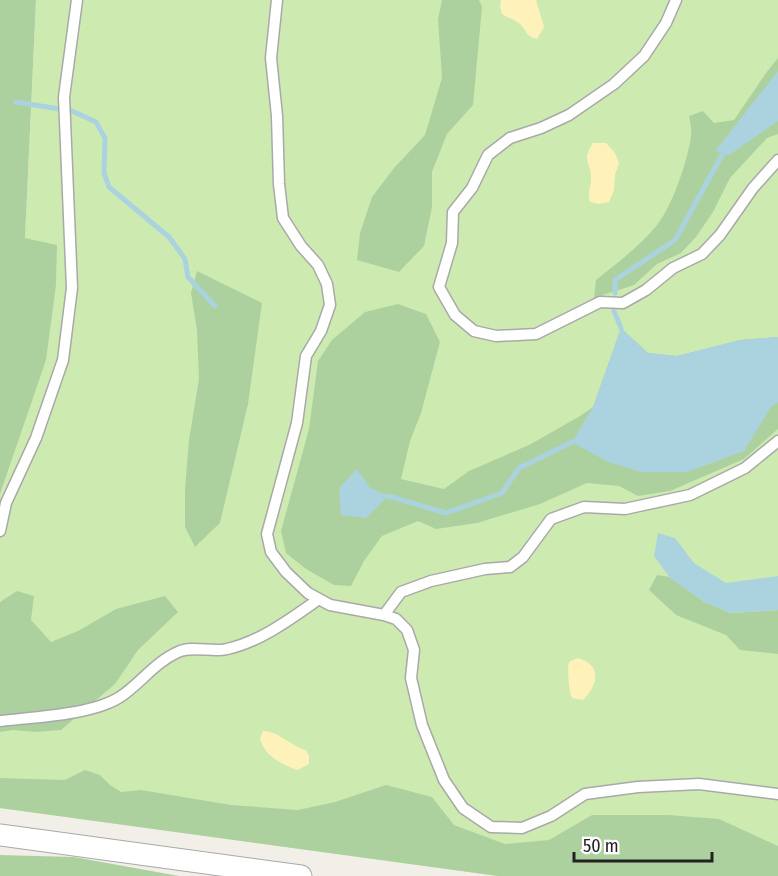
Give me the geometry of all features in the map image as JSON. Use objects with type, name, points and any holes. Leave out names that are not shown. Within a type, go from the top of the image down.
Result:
[{"type":"street","points":[[0,835],[302,876]]},
{"type":"lane","points":[[0,531],[6,503],[36,438],[63,360],[72,288],[64,98],[77,0]]},
{"type":"lane","points":[[277,0],[271,58],[283,218],[301,246],[318,265],[327,284],[330,305],[321,331],[306,356],[297,423],[267,534],[271,552],[286,572],[308,593],[330,605],[396,619],[407,630],[414,650],[411,678],[422,725],[444,780],[463,808],[491,827],[522,828],[551,816],[585,794],[638,787],[699,784],[778,794]]},
{"type":"lane","points":[[676,0],[666,23],[644,56],[614,84],[569,115],[541,128],[510,138],[488,155],[472,188],[453,212],[452,243],[438,287],[454,315],[474,331],[496,336],[536,334],[600,302],[623,303],[646,290],[673,268],[702,254],[720,235],[753,188],[778,160]]},
{"type":"lane","points":[[384,615],[401,592],[431,580],[485,569],[510,567],[523,556],[551,519],[584,507],[625,509],[690,495],[745,468],[778,441]]},
{"type":"lane","points":[[0,721],[100,707],[121,696],[152,669],[179,651],[225,650],[246,644],[319,599]]},
{"type":"green space","points":[[0,0],[36,0],[25,238],[57,245],[56,285],[46,360],[0,494]]},
{"type":"green space","points":[[36,0],[778,0],[778,876],[498,876],[0,808],[0,351],[25,238]]},
{"type":"green space","points":[[442,0],[479,0],[482,7],[473,105],[447,134],[432,172],[432,207],[424,246],[399,272],[357,260],[360,233],[372,197],[394,168],[425,135],[442,78],[438,19]]},
{"type":"green space","points":[[778,58],[778,134],[767,138],[730,178],[713,212],[696,237],[681,253],[657,264],[634,285],[594,298],[596,280],[643,240],[663,217],[679,182],[690,144],[689,116],[703,111],[714,123],[734,120]]},
{"type":"green space","points":[[197,271],[262,303],[248,404],[220,523],[195,547],[185,527],[185,490],[189,440],[199,379],[197,330],[191,293]]},
{"type":"green space","points":[[398,304],[426,314],[440,342],[401,479],[444,489],[469,471],[531,444],[580,416],[593,407],[621,328],[648,353],[677,356],[740,340],[778,337],[778,429],[744,459],[670,491],[638,496],[619,486],[587,483],[540,504],[477,523],[436,529],[418,521],[382,536],[364,561],[351,586],[334,585],[306,569],[286,553],[281,531],[309,429],[318,361],[332,340],[365,312]]},
{"type":"green space","points":[[657,575],[670,577],[703,601],[730,613],[778,610],[778,654],[740,650],[726,635],[676,615],[649,590]]},
{"type":"green space","points":[[17,591],[34,596],[31,620],[51,642],[78,631],[116,609],[165,596],[178,612],[138,650],[115,684],[61,730],[0,732],[0,602]]},
{"type":"green space","points":[[85,770],[100,775],[121,792],[141,790],[231,805],[298,810],[335,802],[386,785],[432,797],[454,825],[505,844],[549,840],[592,815],[668,815],[719,819],[778,846],[778,876],[498,876],[0,808],[0,778],[65,780]]},
{"type":"green space","points":[[0,855],[74,857],[179,876],[0,876]]},
{"type":"sand","points":[[501,0],[536,0],[544,27],[537,39],[529,36],[517,22],[502,14]]},
{"type":"sand","points":[[593,143],[606,143],[615,153],[619,163],[614,190],[609,202],[599,204],[590,202],[589,198],[591,172],[587,158]]},
{"type":"sand","points":[[577,658],[591,665],[595,675],[592,688],[583,700],[572,698],[569,686],[569,662]]},
{"type":"sand","points":[[263,731],[274,733],[306,750],[309,764],[297,770],[274,759],[262,745],[260,739]]},
{"type":"water","points":[[778,71],[778,121],[729,155],[722,155],[716,150]]},
{"type":"water","points":[[621,328],[648,353],[677,356],[740,340],[778,337],[778,402],[771,407],[744,451],[687,472],[641,472],[608,462],[572,442],[593,407]]},
{"type":"water","points":[[357,469],[370,488],[388,496],[366,518],[341,515],[339,488]]},
{"type":"water","points":[[658,533],[675,538],[694,563],[726,583],[778,576],[778,610],[730,613],[703,601],[670,578],[654,556]]},
{"type":"waterway","points":[[16,102],[72,111],[96,122],[105,138],[104,173],[109,187],[169,237],[185,259],[188,277],[215,306]]},
{"type":"waterway","points":[[615,293],[615,280],[675,240],[722,155]]},
{"type":"waterway","points":[[614,311],[621,328]]},
{"type":"waterway","points":[[388,496],[446,513],[502,493],[519,468],[572,442]]}]
